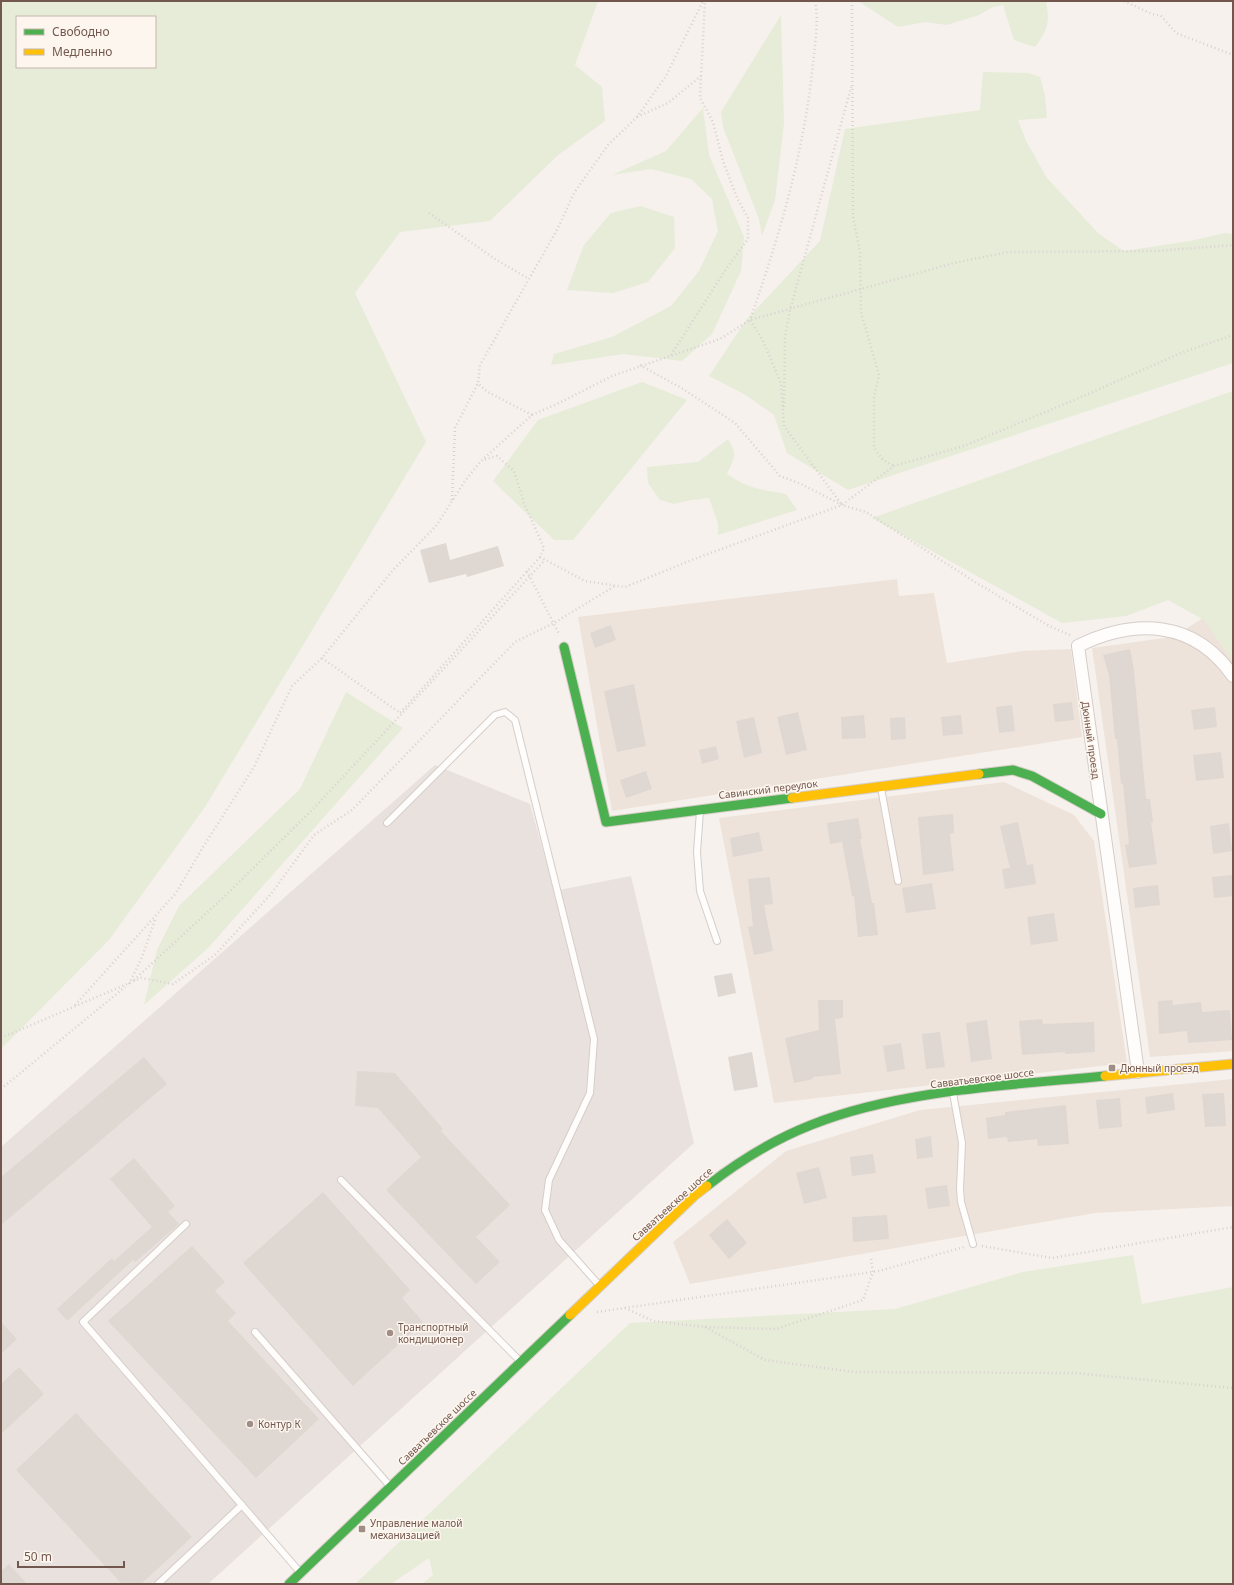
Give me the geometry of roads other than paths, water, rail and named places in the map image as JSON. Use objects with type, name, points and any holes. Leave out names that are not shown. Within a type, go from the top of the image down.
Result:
[{"type":"main road","name":"Савинский переулок","points":[[564,647],[606,822],[1013,770],[1032,776],[1101,814]]},
{"type":"main road","name":"Савватьевское шоссе","points":[[289,1584],[600,1286],[707,1186],[738,1162],[776,1140],[805,1126],[852,1110],[884,1102],[952,1092],[1138,1072],[1233,1064]]},
{"type":"street","name":"Дюнный проезд","points":[[1138,1072],[1078,646],[1095,638],[1121,632],[1159,628],[1178,632],[1204,645],[1225,664],[1233,676]]},
{"type":"lane","points":[[387,823],[495,715],[505,712],[515,720],[594,1039],[590,1093],[549,1180],[545,1210],[559,1240],[600,1286]]},
{"type":"lane","points":[[880,786],[898,881]]},
{"type":"lane","points":[[700,809],[697,852],[700,890],[717,941]]},
{"type":"lane","points":[[952,1092],[962,1143],[960,1189],[973,1244]]},
{"type":"lane","points":[[341,1180],[521,1362]]},
{"type":"lane","points":[[186,1224],[83,1322],[300,1573]]},
{"type":"lane","points":[[255,1332],[390,1486]]},
{"type":"lane","points":[[158,1584],[242,1505]]},
{"type":"place","name":"Дюнный проезд","points":[[1112,1068]]},
{"type":"place","name":"Транспортный кондиционер","points":[[390,1333]]},
{"type":"place","name":"Контур К","points":[[250,1424]]},
{"type":"place","name":"Управление малой механизацией","points":[[362,1529]]}]
